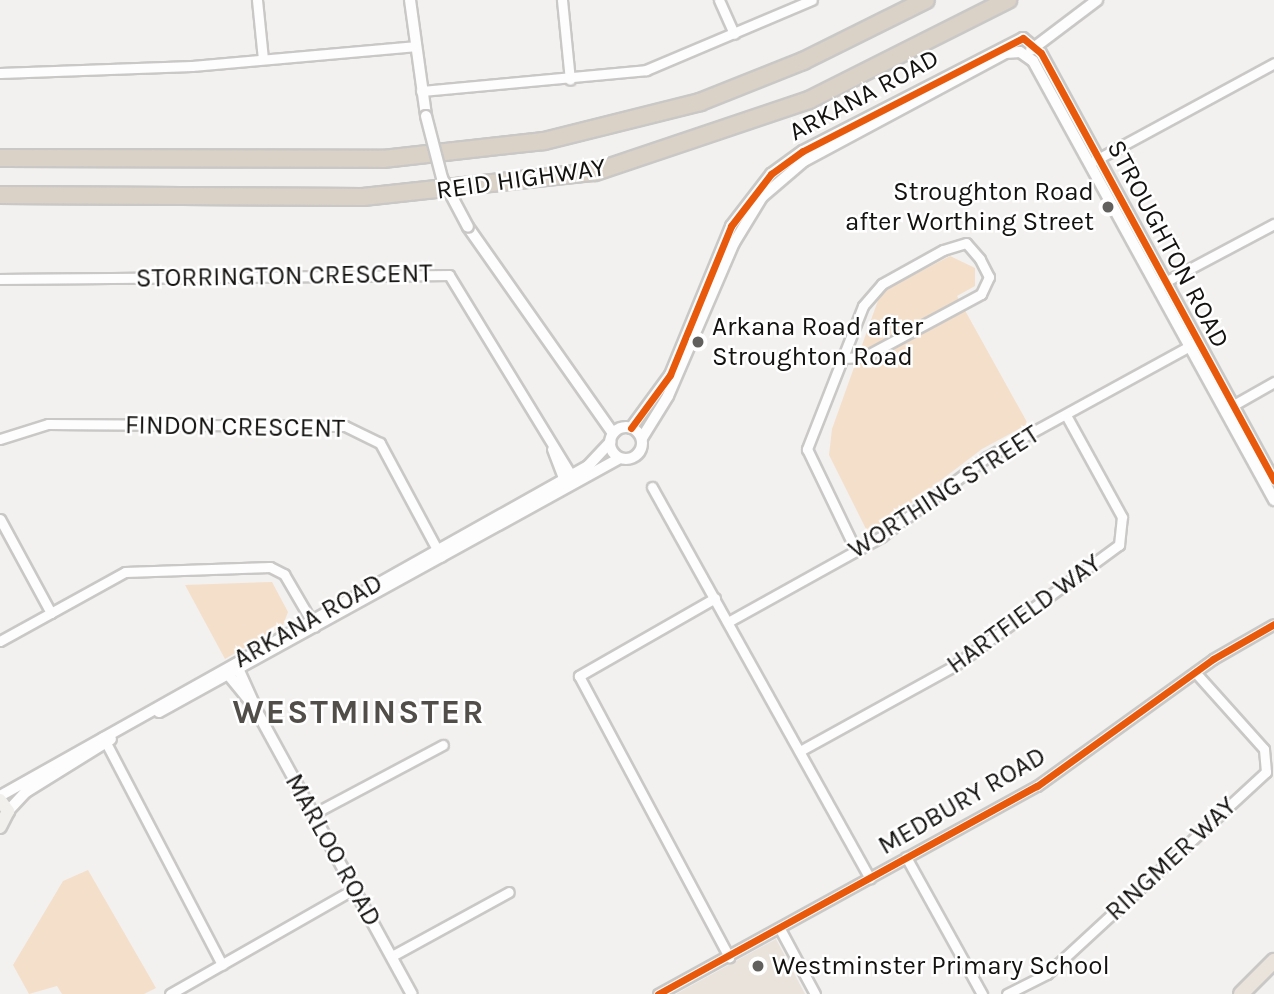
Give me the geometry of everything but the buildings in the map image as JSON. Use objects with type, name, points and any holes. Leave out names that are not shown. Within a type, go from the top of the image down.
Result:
[{"type":"highway","name":"REID HIGHWAY","points":[[0,158],[383,159],[531,143],[700,102],[803,61],[926,0]]},
{"type":"highway","name":"REID HIGHWAY","points":[[0,195],[363,197],[595,172],[809,100],[1007,0]]},
{"type":"main road","points":[[0,798],[8,811],[0,827]]},
{"type":"main road","points":[[1241,994],[1274,961]]},
{"type":"main road","points":[[1254,994],[1274,974]]},
{"type":"street","points":[[257,0],[263,60]]},
{"type":"street","points":[[410,0],[421,91],[442,178],[468,227],[597,403],[620,458]]},
{"type":"street","points":[[562,0],[570,80]]},
{"type":"street","points":[[719,0],[734,34]]},
{"type":"street","points":[[421,91],[570,80],[646,70],[812,0]]},
{"type":"street","points":[[1025,54],[1055,19],[1093,2]]},
{"type":"street","name":"ARKANA ROAD","points":[[628,427],[648,412],[670,375],[725,238],[758,187],[803,150],[1017,39],[1032,43]]},
{"type":"street","name":"STROUGHTON ROAD","points":[[1032,43],[1193,344],[1274,481]]},
{"type":"street","points":[[0,72],[263,60],[414,46]]},
{"type":"street","name":"ARKANA ROAD","points":[[0,798],[570,482],[620,458],[636,456],[642,438],[668,396],[734,243],[762,197],[804,161],[1005,53],[1025,54]]},
{"type":"street","name":"STROUGHTON ROAD","points":[[1025,54],[1094,161]]},
{"type":"street","points":[[1094,161],[1274,63]]},
{"type":"street","points":[[1162,284],[1274,224]]},
{"type":"street","points":[[843,358],[864,357],[981,294],[989,277],[980,258],[966,243],[882,284],[863,306],[807,449],[856,551]]},
{"type":"street","name":"STORRINGTON CRESCENT","points":[[0,279],[449,275],[570,482]]},
{"type":"street","name":"WORTHING STREET","points":[[728,622],[856,551],[987,457],[1193,344]]},
{"type":"street","points":[[1229,408],[1274,382]]},
{"type":"street","points":[[597,403],[642,438]]},
{"type":"street","name":"STROUGHTON ROAD","points":[[1229,408],[1274,499]]},
{"type":"street","name":"HARTFIELD WAY","points":[[800,751],[954,666],[1119,545],[1122,517],[1066,415]]},
{"type":"street","name":"FINDON CRESCENT","points":[[0,439],[48,424],[345,426],[380,443],[439,554]]},
{"type":"street","points":[[612,437],[628,427]]},
{"type":"street","name":"ARKANA ROAD","points":[[570,482],[600,458],[612,437]]},
{"type":"street","points":[[652,487],[870,878]]},
{"type":"street","points":[[0,519],[51,613]]},
{"type":"street","points":[[0,641],[125,572],[270,568],[284,574],[313,625]]},
{"type":"street","points":[[715,598],[579,676],[729,957]]},
{"type":"street","name":"MEDBURY ROAD","points":[[658,994],[1037,786],[1195,672],[1274,624]]},
{"type":"street","name":"MARLOO ROAD","points":[[232,669],[412,994]]},
{"type":"street","name":"RINGMER WAY","points":[[1007,994],[1047,974],[1266,772],[1265,749],[1195,672]]},
{"type":"street","points":[[104,739],[222,965]]},
{"type":"street","name":"ARKANA ROAD","points":[[8,811],[104,739]]},
{"type":"street","points":[[313,814],[443,744]]},
{"type":"street","points":[[906,857],[982,994]]},
{"type":"street","points":[[170,994],[354,889]]},
{"type":"street","points":[[392,956],[509,892]]},
{"type":"street","points":[[780,929],[815,994]]},
{"type":"shaded area","points":[[950,256],[975,268],[975,286],[957,296],[1028,424],[982,449],[869,535],[829,455],[832,429],[881,292]]},
{"type":"shaded area","points":[[272,582],[288,612],[283,625],[225,659],[185,585]]},
{"type":"shaded area","points":[[88,870],[156,988],[144,994],[62,994],[57,986],[29,994],[13,965],[63,881]]},
{"type":"shaded area","name":"Westminster Primary School","points":[[776,939],[805,994],[676,994]]},
{"type":"cycle path","points":[[631,428],[670,375],[731,226],[771,174],[803,151],[1023,38],[1041,53],[1274,481]]},
{"type":"cycle path","points":[[658,994],[1037,786],[1213,659],[1274,624]]},
{"type":"place","name":"Stroughton Road after Worthing Street","points":[[1108,207]]},
{"type":"place","name":"Arkana Road after Stroughton Road","points":[[698,342]]},
{"type":"place","name":"Westminster Primary School","points":[[758,966]]},
{"type":"district","name":"WESTMINSTER","points":[[359,713]]}]
